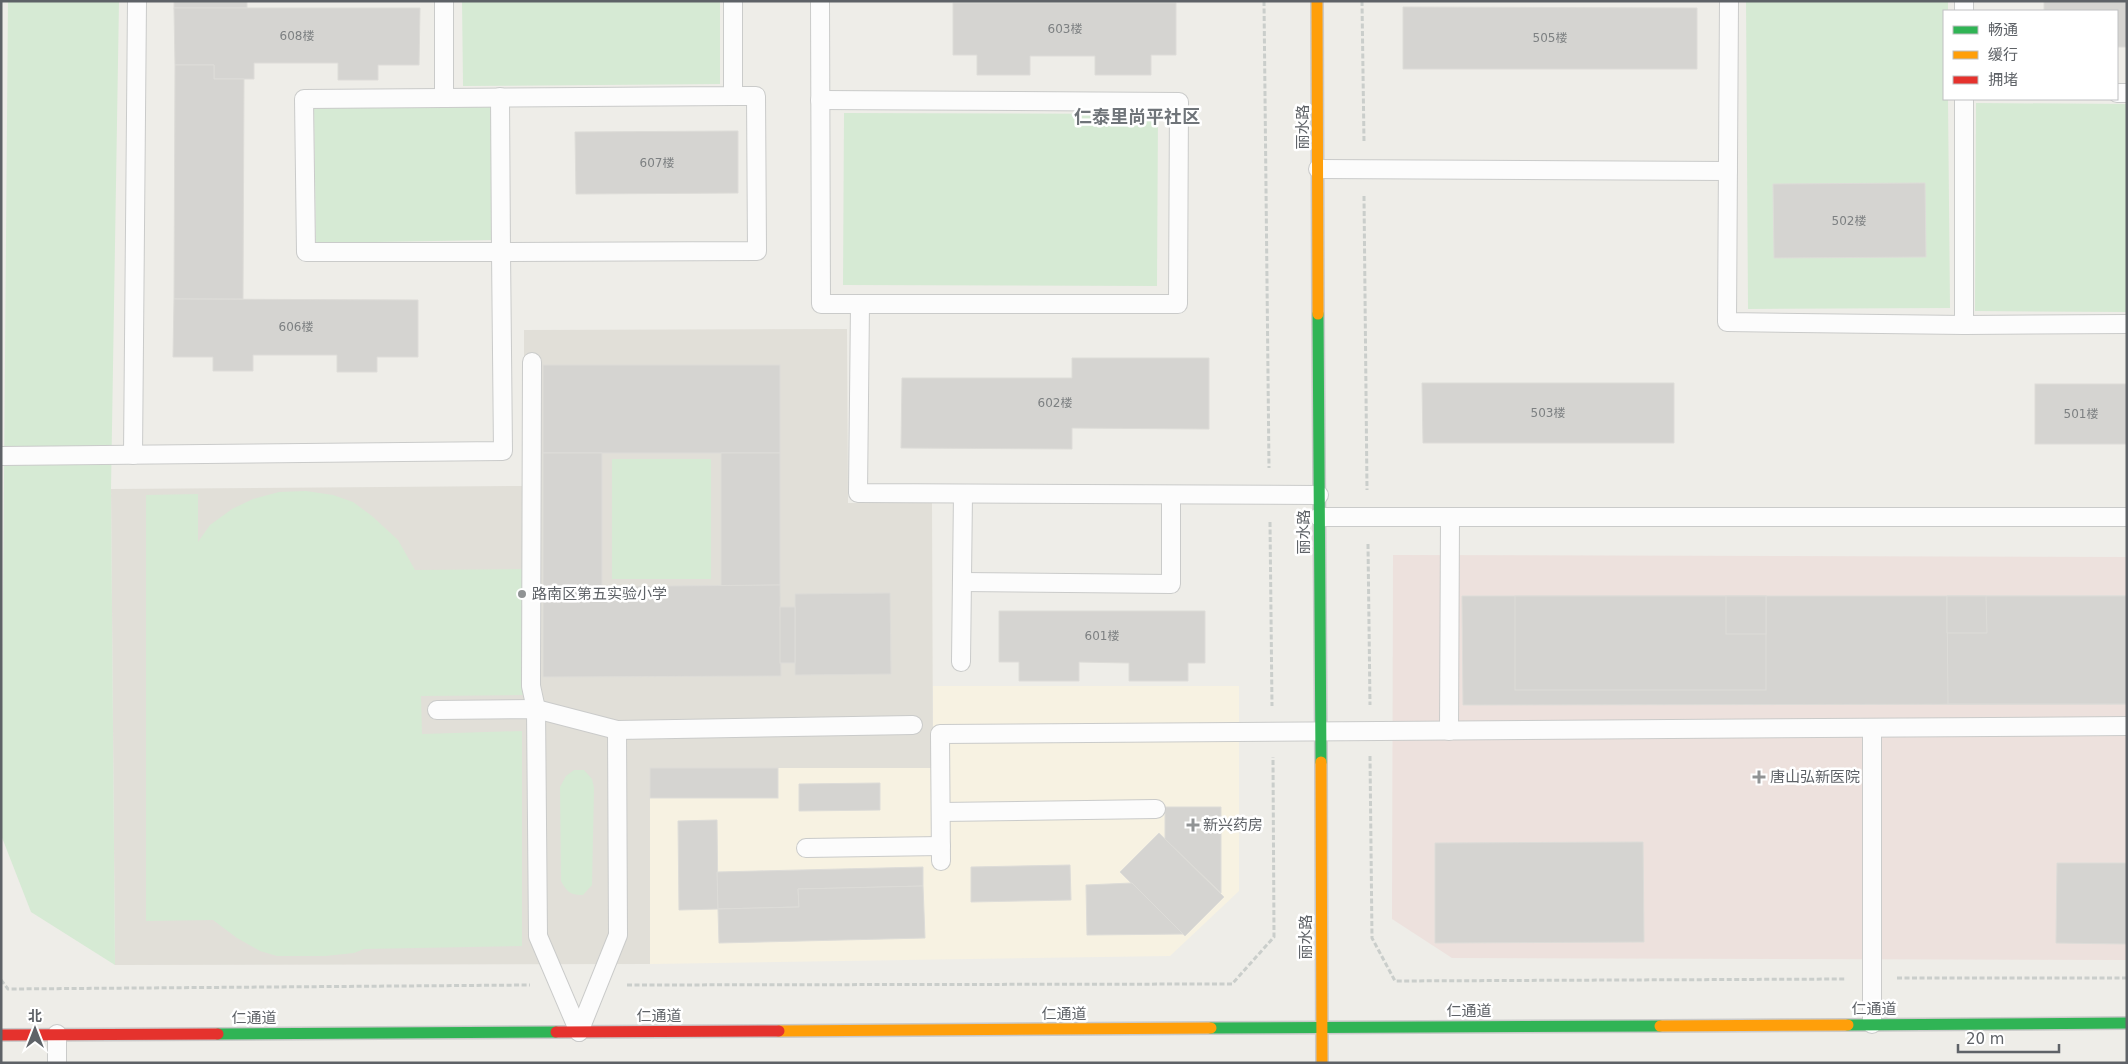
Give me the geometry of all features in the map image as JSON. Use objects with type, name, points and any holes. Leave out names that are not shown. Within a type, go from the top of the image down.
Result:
[{"type":"street","name":"丽水路","points":[[1317,1],[1322,1063]]},
{"type":"street","name":"仁通道","points":[[1,1035],[2127,1023]]},
{"type":"lane","points":[[133,454],[137,1]]},
{"type":"lane","points":[[444,1],[444,98]]},
{"type":"lane","points":[[733,1],[733,96]]},
{"type":"lane","points":[[820,1],[820,100],[821,304],[1178,304],[1179,102],[820,100]]},
{"type":"lane","points":[[1728,1],[1728,322],[1964,325],[2127,324]]},
{"type":"lane","points":[[756,96],[757,250],[306,252],[304,99],[500,97],[756,96]]},
{"type":"lane","points":[[1,456],[503,451],[500,97]]},
{"type":"lane","points":[[1964,100],[1964,325]]},
{"type":"lane","points":[[1318,169],[1728,171]]},
{"type":"lane","points":[[860,304],[858,493],[1319,495]]},
{"type":"lane","points":[[532,362],[531,686],[536,709],[538,936],[579,1032]]},
{"type":"lane","points":[[961,662],[963,494]]},
{"type":"lane","points":[[962,582],[1171,584],[1171,495]]},
{"type":"lane","points":[[1319,517],[2127,517]]},
{"type":"lane","points":[[1449,731],[1450,517]]},
{"type":"lane","points":[[437,710],[536,709],[617,730],[913,725]]},
{"type":"lane","points":[[806,848],[941,853],[940,734],[2127,726]]},
{"type":"lane","points":[[1872,729],[1872,1024]]},
{"type":"lane","points":[[579,1032],[618,935],[617,730]]},
{"type":"lane","points":[[941,812],[1156,809]]},
{"type":"lane","points":[[57,1034],[57,1063]]},
{"type":"path","points":[[598,985],[1232,984],[1274,937],[1264,1]]},
{"type":"path","points":[[1362,1],[1372,938],[1395,981],[2127,978]]},
{"type":"path","points":[[1,980],[8,989],[559,985]]},
{"type":"shaded area","name":"路南区第五实验小学","points":[[847,329],[848,503],[932,503],[933,768],[650,768],[650,964],[115,965],[111,489],[524,486],[524,330]]},
{"type":"shaded area","name":"唐山弘新医院","points":[[1393,555],[2127,557],[2127,960],[1452,958],[1392,919]]},
{"type":"shaded area","points":[[933,686],[1239,686],[1239,891],[1170,956],[650,964],[650,768],[933,767]]},
{"type":"green space","points":[[8,1],[119,1],[111,489],[115,965],[31,912],[1,835]]},
{"type":"green space","points":[[462,1],[720,1],[720,84],[463,86]]},
{"type":"green space","points":[[1746,1],[1948,1],[1948,10],[1943,10],[1943,100],[1948,100],[1950,308],[1748,309]]},
{"type":"green space","points":[[1976,103],[2127,104],[2127,312],[1975,311]]},
{"type":"green space","points":[[492,105],[494,240],[316,243],[314,108]]},
{"type":"green space","points":[[844,113],[1158,114],[1157,286],[843,285]]},
{"type":"green space","points":[[612,459],[711,459],[711,579],[612,579]]},
{"type":"green space","points":[[306,491],[333,495],[353,502],[372,516],[398,540],[415,570],[525,569],[523,695],[421,696],[422,734],[522,731],[522,946],[364,949],[354,953],[325,956],[277,956],[260,951],[237,938],[213,920],[146,921],[146,495],[198,494],[198,542],[210,525],[232,509],[253,499],[279,492]]},
{"type":"green space","points":[[574,770],[584,770],[592,779],[594,788],[592,885],[583,895],[569,892],[561,881],[560,787],[566,776]]},
{"type":"building","points":[[174,1],[247,1],[247,8],[174,8]]},
{"type":"building","points":[[2044,1],[2127,1],[2127,47],[2118,47],[2118,10],[2044,10]]},
{"type":"building","points":[[953,3],[1176,3],[1176,55],[1151,55],[1151,75],[1095,75],[1095,56],[1030,56],[1030,75],[977,75],[977,55],[953,55]]},
{"type":"building","points":[[1403,7],[1697,8],[1697,69],[1403,69]]},
{"type":"building","points":[[174,8],[420,8],[419,65],[378,65],[378,80],[338,80],[338,63],[254,63],[254,79],[214,79],[214,65],[175,65]]},
{"type":"building","points":[[175,65],[214,65],[214,79],[244,79],[243,299],[174,299]]},
{"type":"building","points":[[738,131],[738,193],[576,194],[575,132]]},
{"type":"building","points":[[1925,183],[1926,257],[1774,258],[1773,184]]},
{"type":"building","points":[[174,299],[418,300],[418,357],[377,357],[377,372],[337,372],[337,355],[253,355],[253,371],[213,371],[213,357],[173,357]]},
{"type":"building","points":[[1072,358],[1209,358],[1209,429],[1072,428],[1072,449],[901,448],[902,378],[1072,378]]},
{"type":"building","points":[[543,365],[780,365],[780,453],[543,453]]},
{"type":"building","points":[[1422,383],[1674,383],[1674,443],[1423,443]]},
{"type":"building","points":[[2035,384],[2127,384],[2127,444],[2035,444]]},
{"type":"building","points":[[543,453],[602,453],[602,586],[543,587]]},
{"type":"building","points":[[721,453],[780,453],[780,585],[721,586]]},
{"type":"building","points":[[780,585],[781,676],[543,677],[543,587]]},
{"type":"building","points":[[890,593],[891,674],[795,675],[795,594]]},
{"type":"building","points":[[1462,596],[2127,596],[2127,704],[1463,705]]},
{"type":"building","points":[[1515,596],[1766,596],[1766,690],[1515,690]]},
{"type":"building","points":[[1726,596],[1766,596],[1766,634],[1726,634]]},
{"type":"building","points":[[1947,596],[2127,596],[2127,704],[1948,704]]},
{"type":"building","points":[[1947,596],[1986,596],[1987,633],[1947,633]]},
{"type":"building","points":[[780,607],[795,607],[795,663],[780,663]]},
{"type":"building","points":[[999,611],[1205,611],[1205,663],[1188,663],[1188,681],[1129,681],[1129,663],[1079,662],[1079,681],[1019,681],[1019,662],[999,662]]},
{"type":"building","points":[[650,768],[778,768],[778,798],[650,798]]},
{"type":"building","points":[[880,783],[880,810],[799,811],[799,784]]},
{"type":"building","points":[[1165,807],[1221,807],[1221,893],[1165,839]]},
{"type":"building","points":[[717,820],[718,909],[679,910],[678,821]]},
{"type":"building","points":[[1159,833],[1224,897],[1185,936],[1120,872]]},
{"type":"building","points":[[1643,842],[1644,942],[1435,943],[1435,843]]},
{"type":"building","points":[[2057,863],[2127,863],[2127,944],[2056,943]]},
{"type":"building","points":[[1070,865],[1071,900],[971,902],[971,867]]},
{"type":"building","points":[[923,867],[923,886],[798,889],[799,907],[718,909],[717,872]]},
{"type":"building","points":[[1132,883],[1183,934],[1087,935],[1086,885]]},
{"type":"building","points":[[923,886],[925,938],[719,943],[718,909],[799,907],[798,889]]},
{"type":"traffic: fast","points":[[1318,314],[1321,762]]},
{"type":"traffic: fast","points":[[1848,1025],[2127,1023]]},
{"type":"traffic: fast","points":[[1211,1028],[1660,1026]]},
{"type":"traffic: fast","points":[[218,1034],[556,1032]]},
{"type":"traffic: slow","points":[[1317,1],[1318,314]]},
{"type":"traffic: slow","points":[[1321,762],[1322,1063]]},
{"type":"traffic: slow","points":[[1660,1026],[1848,1025]]},
{"type":"traffic: slow","points":[[779,1031],[1211,1028]]},
{"type":"traffic: jam","points":[[556,1032],[779,1031]]},
{"type":"traffic: jam","points":[[1,1035],[218,1034]]},
{"type":"place","name":"路南区第五实验小学","points":[[522,594]]},
{"type":"place","name":"唐山弘新医院","points":[[1759,777]]},
{"type":"place","name":"新兴药房","points":[[1193,825]]},
{"type":"district","name":"仁泰里尚平社区","points":[[1137,117]]}]
